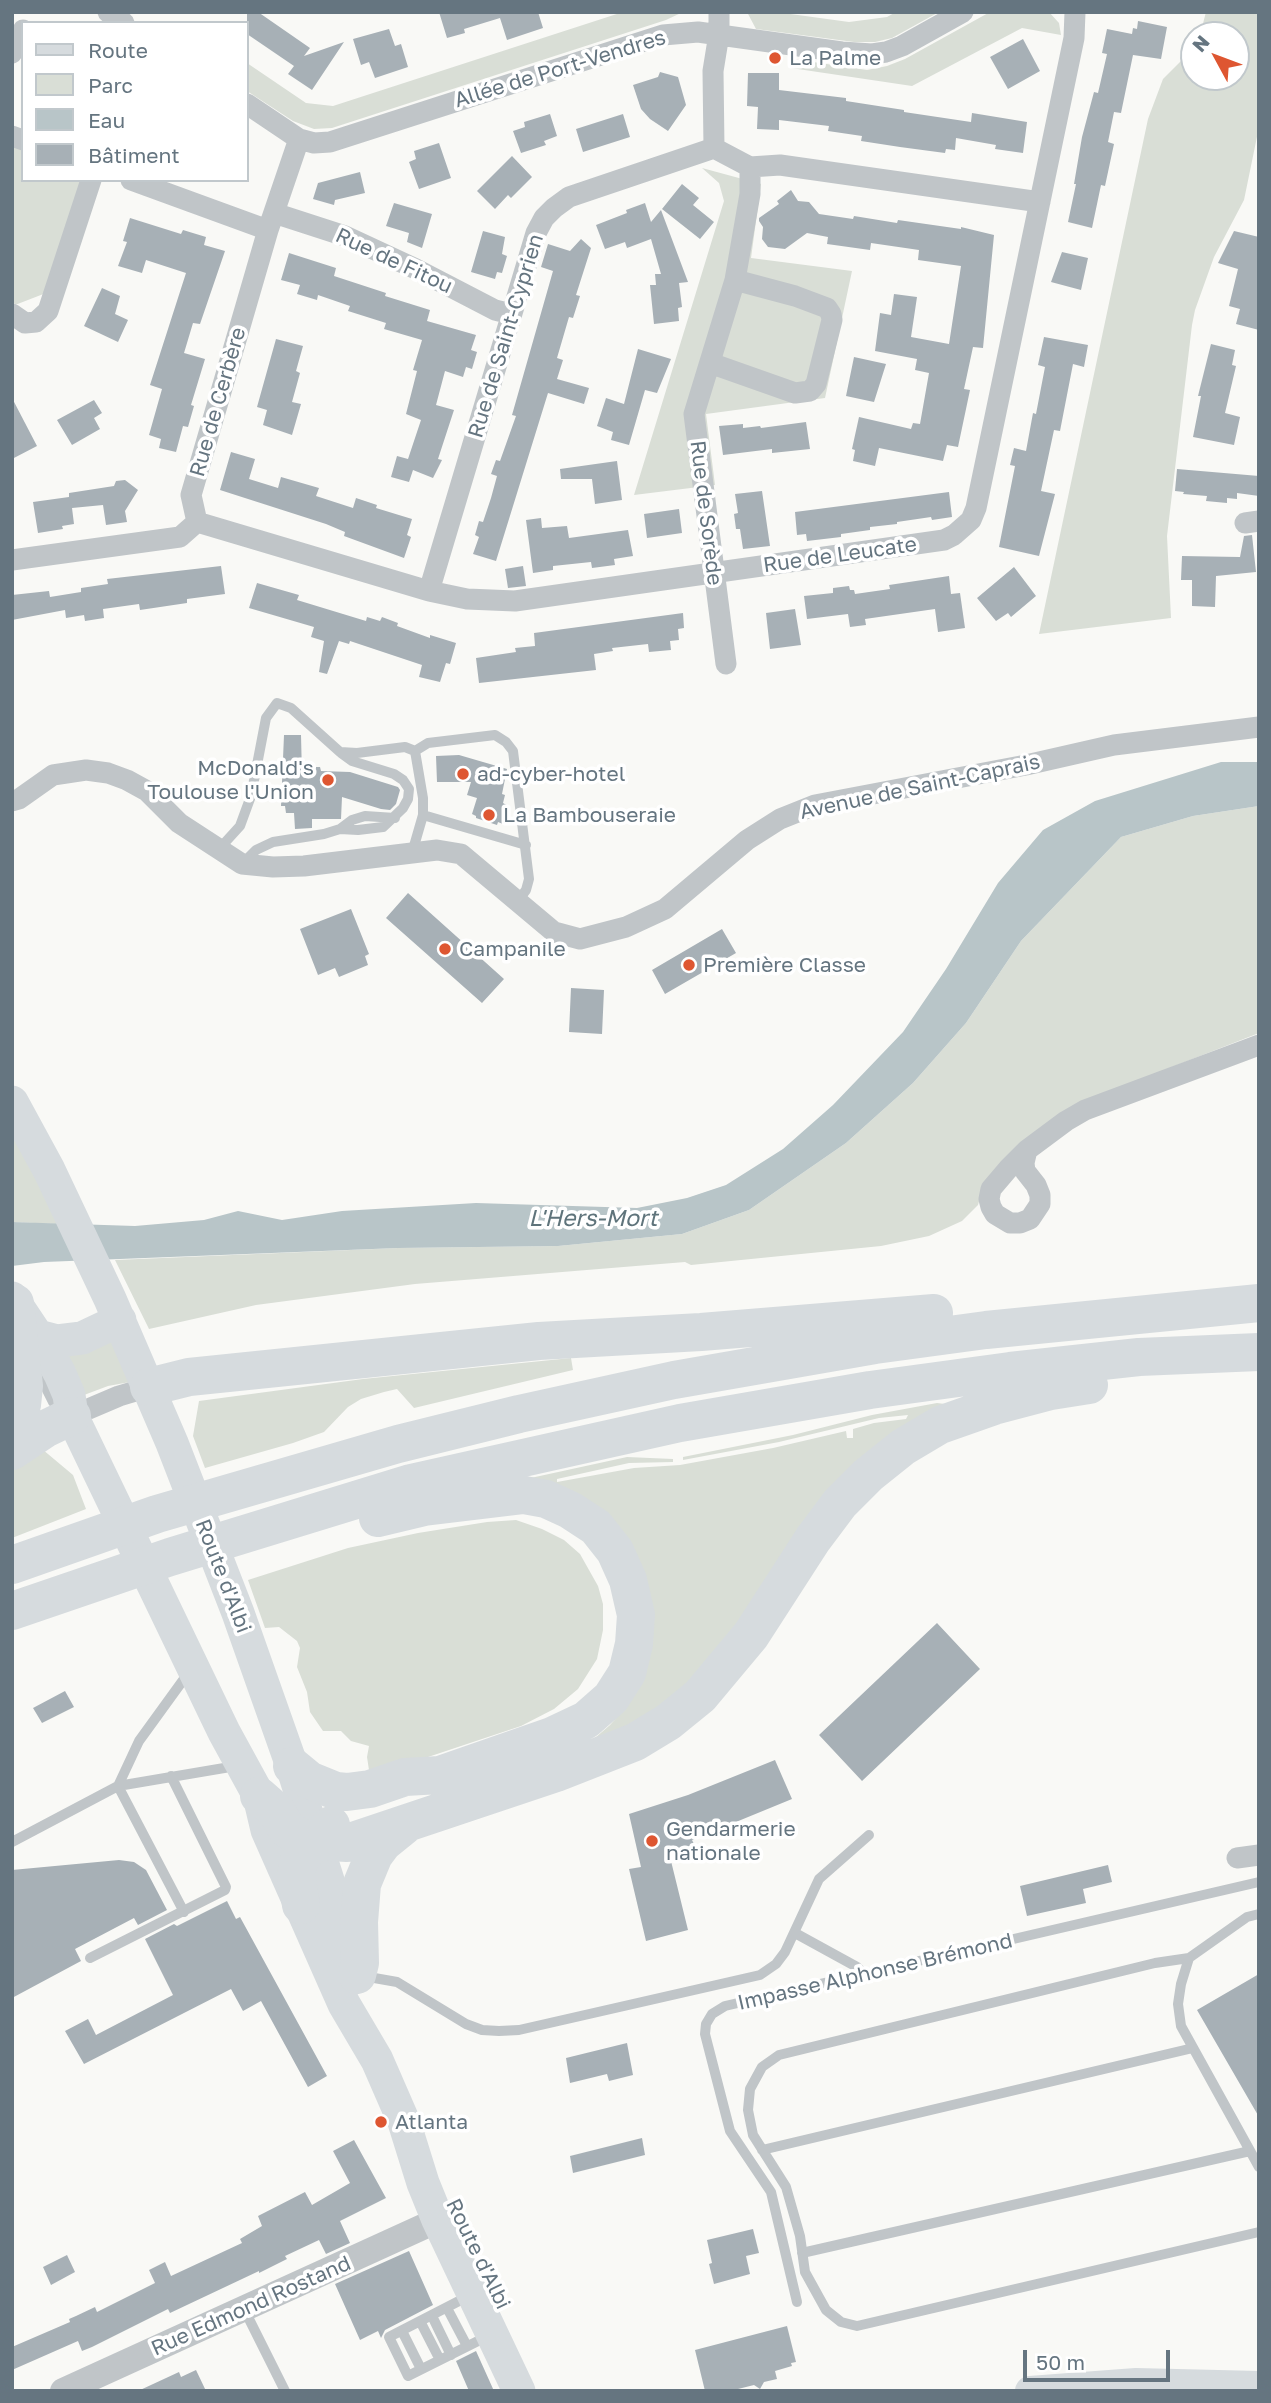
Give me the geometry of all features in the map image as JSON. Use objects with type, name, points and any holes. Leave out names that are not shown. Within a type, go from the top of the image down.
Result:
[{"type":"highway","points":[[12,1423],[22,1405],[24,1386],[36,1352],[13,1303]]},
{"type":"highway","points":[[12,1565],[157,1514],[398,1444],[674,1380],[875,1345],[1060,1321],[1259,1303]]},
{"type":"highway","points":[[149,1387],[188,1377],[525,1343],[701,1332],[985,1308],[1060,1321]]},
{"type":"highway","points":[[15,1610],[170,1557],[411,1483],[680,1423],[870,1390],[1010,1371],[1139,1357],[1259,1354]]},
{"type":"highway","points":[[250,1780],[287,1829],[299,1837],[346,1843],[556,1773],[635,1742],[668,1722],[700,1696],[751,1635],[813,1539],[840,1503],[868,1475],[903,1447],[940,1425],[994,1406],[1051,1391],[1259,1354]]},
{"type":"highway","points":[[12,1451],[45,1429],[72,1416]]},
{"type":"highway","points":[[15,1610],[88,1604],[289,1541],[424,1507],[524,1495],[546,1499],[596,1527],[615,1551],[628,1580],[636,1615],[634,1644],[627,1673],[611,1698],[586,1720],[552,1736],[440,1774],[405,1777],[370,1789],[347,1792],[329,1788],[309,1780],[292,1766]]},
{"type":"highway","points":[[301,1905],[296,1874],[299,1861],[314,1841],[339,1819],[411,1794],[440,1774]]},
{"type":"highway","points":[[357,1975],[360,1963],[359,1922],[364,1876],[383,1843],[409,1822]]},
{"type":"main road","name":"Route d'Albi","points":[[14,1101],[115,1309],[172,1443],[238,1613],[292,1766],[357,1975],[377,2060]]},
{"type":"main road","points":[[36,1352],[82,1338],[115,1309]]},
{"type":"main road","name":"Route d'Albi","points":[[36,1352],[69,1395],[72,1416],[250,1780],[267,1830],[344,2004],[377,2060],[404,2122],[422,2183],[470,2295],[544,2391]]},
{"type":"main road","name":"Route d'Albi","points":[[404,2122],[440,2175],[479,2340],[519,2391]]},
{"type":"main road","points":[[1030,2391],[1136,2383],[1259,2386]]},
{"type":"street","points":[[719,12],[719,34],[713,71],[714,148],[750,167],[780,165],[1040,202]]},
{"type":"street","name":"Allée de Port-Vendres","points":[[299,139],[314,143],[330,142],[663,35],[698,32],[872,54],[902,46],[963,12]]},
{"type":"street","name":"Rue de Leucate","points":[[197,522],[429,591],[467,599],[515,601],[944,540],[964,528],[976,508],[1074,37],[1075,12]]},
{"type":"street","points":[[12,53],[21,34]]},
{"type":"street","points":[[248,105],[299,139]]},
{"type":"street","name":"Rue de Cerbère","points":[[197,522],[191,495],[271,222],[299,139]]},
{"type":"street","name":"Rue de Saint-Cyprien","points":[[429,591],[511,314],[536,233],[544,218],[569,197],[714,148]]},
{"type":"street","name":"Rue de Sorède","points":[[726,664],[694,414],[735,280],[750,194],[750,167]]},
{"type":"street","points":[[12,314],[25,323],[36,322],[48,311],[90,182]]},
{"type":"street","name":"Rue de Fitou","points":[[138,182],[271,222],[345,236],[495,310],[511,314]]},
{"type":"street","points":[[710,363],[795,393],[810,391],[817,384],[832,320],[827,308],[795,296],[735,280]]},
{"type":"street","points":[[12,561],[180,537],[197,522]]},
{"type":"street","name":"Avenue de Saint-Caprais","points":[[242,864],[303,866],[437,850],[461,854],[554,932],[580,939],[626,927],[664,909],[747,840],[780,819],[815,805],[1027,765],[1114,744],[1259,727]]},
{"type":"street","points":[[12,802],[53,775],[86,770],[108,773],[147,791],[179,822],[242,864]]},
{"type":"street","points":[[1027,1150],[1051,1131],[1086,1110],[1259,1045]]},
{"type":"street","points":[[72,1416],[118,1396],[149,1387]]},
{"type":"street","points":[[1237,1858],[1259,1855]]},
{"type":"street","name":"Rue Edmond Rostand","points":[[63,2391],[438,2220]]},
{"type":"lane","points":[[220,848],[243,819],[251,796],[266,718],[277,703],[290,708],[352,761],[394,774],[403,780],[409,789],[408,799],[395,818],[383,827],[340,829],[273,842],[256,850],[242,864]]},
{"type":"lane","points":[[415,751],[428,743],[495,735],[513,751],[529,879],[526,890],[518,901]]},
{"type":"lane","points":[[340,752],[358,753],[405,747],[415,751]]},
{"type":"lane","points":[[412,853],[423,815],[423,798],[415,751]]},
{"type":"lane","points":[[423,815],[526,845]]},
{"type":"lane","points":[[118,1786],[139,1741],[192,1666]]},
{"type":"lane","points":[[90,1958],[223,1893],[226,1886],[171,1776]]},
{"type":"lane","points":[[12,1842],[118,1786],[171,1776],[250,1780]]},
{"type":"lane","points":[[118,1786],[184,1912]]},
{"type":"lane","points":[[357,1975],[375,1976],[397,1982],[466,2024],[482,2030],[519,2030],[760,1975],[776,1964],[795,1933],[819,1879],[869,1835]]},
{"type":"lane","name":"Impasse Alphonse Brémond","points":[[797,2302],[771,2192],[730,2131],[705,2034],[706,2024],[712,2014],[725,2007],[863,1973],[1259,1882]]},
{"type":"lane","points":[[1259,1914],[1247,1917],[1189,1958],[1155,1963],[779,2055],[762,2067],[750,2089],[748,2110],[754,2135],[786,2187],[800,2236],[805,2272],[826,2310],[841,2322],[857,2326],[1259,2232]]},
{"type":"lane","points":[[795,1933],[857,1967],[863,1973]]},
{"type":"lane","points":[[1189,1958],[1178,2004],[1181,2026],[1259,2167]]},
{"type":"lane","points":[[762,2150],[1193,2048]]},
{"type":"lane","points":[[802,2253],[1250,2151]]},
{"type":"lane","points":[[470,2295],[402,2331],[421,2370],[479,2340]]},
{"type":"lane","points":[[244,2309],[285,2391]]},
{"type":"lane","points":[[432,2316],[451,2354]]},
{"type":"lane","points":[[420,2322],[440,2360]]},
{"type":"green space","points":[[623,12],[683,12],[666,20],[332,128],[314,129],[293,121],[248,92],[248,64],[306,103],[333,106]]},
{"type":"green space","points":[[747,12],[776,12],[849,22],[887,17],[896,12],[939,12],[892,38],[875,42],[854,42],[756,29]]},
{"type":"green space","points":[[990,12],[1049,12],[1059,23],[1061,35],[1022,28],[912,86],[791,68],[793,59],[867,70],[887,66],[905,59]]},
{"type":"green space","points":[[1206,12],[1259,12],[1259,127],[1244,200],[1214,257],[1192,325],[1167,536],[1171,618],[1039,634],[1148,119],[1163,79],[1180,62],[1180,91],[1250,91],[1250,21],[1204,21]]},
{"type":"green space","points":[[12,146],[21,149],[21,182],[80,182],[46,293],[15,305],[12,299]]},
{"type":"green space","points":[[702,168],[761,184],[751,258],[852,271],[825,398],[706,414],[715,485],[634,495],[724,201],[719,183]]},
{"type":"green space","points":[[1259,806],[1259,1033],[1113,1090],[983,1187],[978,1205],[962,1221],[929,1236],[881,1246],[691,1265],[685,1262],[415,1284],[256,1305],[149,1329],[115,1260],[398,1248],[558,1246],[682,1234],[749,1210],[846,1143],[913,1083],[966,1023],[1021,941],[1121,837],[1193,816]]},
{"type":"green space","points":[[12,1131],[58,1224],[12,1222]]},
{"type":"green space","points":[[112,1339],[130,1382],[108,1386],[84,1395],[61,1350]]},
{"type":"green space","points":[[571,1358],[573,1370],[414,1408],[397,1389],[384,1392],[361,1399],[348,1407],[324,1432],[205,1468],[193,1436],[199,1401],[363,1379]]},
{"type":"green space","points":[[937,1403],[945,1404],[721,1655],[674,1703],[588,1744],[627,1706],[649,1599],[526,1479],[627,1457],[673,1459],[673,1462],[629,1463],[557,1479],[557,1482],[634,1468],[680,1465],[846,1431],[847,1438],[853,1438],[853,1429],[906,1419],[908,1415],[879,1418],[779,1442],[683,1460],[683,1457]]},
{"type":"green space","points":[[42,1449],[73,1475],[86,1509],[12,1538],[12,1467]]},
{"type":"green space","points":[[516,1520],[564,1540],[580,1554],[598,1586],[603,1604],[603,1630],[597,1659],[578,1689],[554,1709],[521,1726],[383,1772],[369,1770],[369,1746],[351,1741],[341,1731],[323,1731],[310,1712],[307,1692],[297,1667],[300,1648],[297,1641],[279,1627],[265,1628],[248,1580],[348,1548],[418,1533]]},
{"type":"water","name":"L'Hers-Mort","points":[[1221,762],[1259,762],[1259,806],[1193,816],[1121,837],[1021,941],[966,1023],[913,1083],[846,1143],[749,1210],[682,1234],[558,1246],[398,1248],[44,1262],[12,1266],[12,1222],[135,1226],[204,1220],[238,1211],[282,1220],[342,1211],[476,1203],[637,1208],[687,1198],[726,1185],[783,1149],[833,1105],[903,1032],[946,969],[998,883],[1043,830],[1095,801]]},
{"type":"building","points":[[247,12],[258,12],[310,48],[304,56],[344,42],[312,90],[288,74],[294,66],[248,35]]},
{"type":"building","points":[[439,12],[538,12],[543,28],[507,40],[500,18],[464,29],[465,33],[447,38]]},
{"type":"building","points":[[1138,21],[1167,27],[1161,59],[1133,55],[1121,113],[1114,112],[1108,142],[1114,144],[1105,186],[1101,185],[1092,228],[1068,222],[1082,137],[1094,92],[1098,93],[1107,54],[1102,53],[1107,29],[1132,34],[1133,28],[1137,29]]},
{"type":"building","points":[[389,29],[395,46],[401,44],[408,67],[375,78],[369,62],[361,65],[353,39]]},
{"type":"building","points":[[1023,39],[1040,71],[1008,89],[990,57]]},
{"type":"building","points":[[660,72],[678,77],[686,105],[668,131],[641,109],[633,85],[658,77]]},
{"type":"building","points":[[748,73],[779,73],[779,90],[846,98],[846,101],[904,112],[971,122],[972,113],[1027,122],[1023,153],[995,149],[996,145],[956,138],[955,150],[946,149],[945,153],[900,147],[861,141],[862,136],[828,131],[829,126],[779,120],[779,130],[757,129],[758,107],[747,106]]},
{"type":"building","points":[[550,114],[557,136],[544,141],[546,145],[521,153],[513,131],[525,127],[524,122]]},
{"type":"building","points":[[623,114],[630,137],[583,152],[576,129]]},
{"type":"building","points":[[439,143],[451,178],[419,189],[409,162],[416,159],[414,151]]},
{"type":"building","points":[[512,156],[532,177],[511,198],[508,195],[495,209],[477,191]]},
{"type":"building","points":[[360,172],[365,193],[335,200],[334,205],[313,199],[318,183]]},
{"type":"building","points":[[682,184],[699,198],[693,205],[714,222],[700,239],[662,209]]},
{"type":"building","points":[[791,190],[798,201],[809,202],[819,214],[961,227],[994,235],[983,348],[973,347],[964,389],[970,390],[958,447],[947,445],[943,461],[879,448],[875,466],[853,461],[855,450],[852,449],[859,417],[911,429],[913,423],[920,424],[929,373],[915,370],[917,359],[875,351],[880,313],[891,315],[894,294],[917,297],[911,337],[949,344],[961,266],[918,260],[919,250],[871,243],[870,250],[827,244],[828,237],[807,233],[785,249],[768,247],[762,239],[763,227],[759,218],[779,204],[777,201]]},
{"type":"building","points":[[394,203],[432,214],[422,248],[407,242],[409,233],[386,226]]},
{"type":"building","points":[[645,203],[651,222],[661,210],[688,282],[679,283],[682,307],[678,308],[679,321],[654,324],[650,285],[656,285],[655,274],[661,274],[651,239],[627,248],[625,242],[605,249],[596,225]]},
{"type":"building","points":[[130,218],[181,234],[183,230],[206,237],[204,245],[225,251],[200,324],[193,323],[184,353],[205,359],[191,405],[194,406],[188,427],[183,426],[176,452],[159,448],[161,439],[149,435],[162,389],[150,385],[186,273],[146,260],[142,273],[118,266],[127,242],[123,241]]},
{"type":"building","points":[[483,231],[505,237],[502,254],[507,256],[502,273],[497,272],[495,279],[471,272]]},
{"type":"building","points":[[1234,231],[1259,237],[1259,330],[1236,324],[1240,309],[1229,306],[1238,269],[1218,263]]},
{"type":"building","points":[[581,239],[591,248],[576,295],[580,296],[573,318],[569,317],[557,358],[563,360],[557,379],[589,388],[584,404],[548,393],[496,561],[473,554],[479,537],[475,535],[479,521],[483,522],[497,476],[491,474],[496,460],[500,461],[516,416],[512,415],[553,271],[541,267],[548,244],[570,251]]},
{"type":"building","points":[[1062,252],[1088,258],[1081,290],[1051,282]]},
{"type":"building","points":[[289,253],[336,268],[334,276],[430,310],[427,321],[476,335],[471,350],[477,352],[472,369],[466,367],[463,377],[445,371],[436,405],[454,410],[438,459],[442,460],[433,478],[413,470],[409,482],[391,477],[397,456],[408,459],[421,420],[406,414],[417,371],[413,370],[422,340],[384,329],[386,323],[348,311],[350,306],[318,295],[317,300],[297,294],[300,285],[281,280]]},
{"type":"building","points":[[102,288],[120,296],[115,314],[128,320],[118,342],[84,326]]},
{"type":"building","points":[[1044,337],[1088,345],[1084,367],[1073,364],[1060,431],[1054,430],[1041,491],[1055,494],[1039,556],[999,547],[1015,466],[1010,465],[1014,448],[1026,451],[1033,413],[1036,414],[1045,367],[1038,365]]},
{"type":"building","points":[[276,339],[303,346],[296,371],[300,373],[292,402],[301,404],[292,435],[263,425],[267,410],[257,407]]},
{"type":"building","points":[[1211,344],[1235,350],[1232,365],[1236,366],[1225,413],[1240,417],[1234,445],[1193,437],[1201,396],[1198,396]]},
{"type":"building","points":[[638,349],[671,359],[657,393],[645,390],[629,445],[611,440],[613,432],[597,426],[606,398],[624,404]]},
{"type":"building","points":[[854,357],[886,364],[874,402],[846,396]]},
{"type":"building","points":[[12,398],[37,446],[12,459]]},
{"type":"building","points":[[94,400],[102,413],[94,418],[100,429],[72,445],[57,420]]},
{"type":"building","points":[[806,422],[810,449],[772,453],[772,449],[723,455],[719,426],[743,424],[743,428],[761,428]]},
{"type":"building","points":[[231,452],[255,459],[249,479],[278,488],[281,477],[319,488],[316,496],[353,508],[356,498],[377,505],[376,508],[412,519],[407,535],[411,537],[404,558],[344,536],[345,532],[326,524],[220,490]]},
{"type":"building","points":[[617,461],[622,500],[595,504],[592,479],[561,479],[560,469]]},
{"type":"building","points":[[1177,469],[1259,476],[1259,496],[1237,493],[1237,499],[1227,498],[1227,503],[1206,501],[1207,496],[1183,494],[1184,492],[1175,491]]},
{"type":"building","points":[[125,480],[138,490],[125,511],[127,522],[106,525],[103,505],[72,508],[74,524],[62,526],[63,529],[38,533],[33,502],[69,497],[69,493],[114,486],[116,481]]},
{"type":"building","points":[[762,491],[770,546],[743,549],[740,529],[736,529],[734,514],[738,513],[735,494]]},
{"type":"building","points":[[949,492],[952,517],[897,522],[870,527],[870,530],[841,534],[841,537],[807,541],[806,534],[797,535],[795,512]]},
{"type":"building","points":[[679,509],[682,533],[647,538],[644,514]]},
{"type":"building","points":[[541,518],[542,528],[567,526],[569,538],[628,530],[633,556],[614,559],[615,565],[592,568],[591,562],[553,566],[553,570],[533,573],[526,520]]},
{"type":"building","points":[[1252,535],[1256,572],[1216,576],[1215,607],[1192,606],[1192,580],[1181,580],[1182,556],[1240,557],[1244,536]]},
{"type":"building","points":[[221,566],[225,594],[187,599],[187,603],[140,610],[139,604],[103,609],[104,618],[85,621],[84,615],[66,618],[65,610],[12,620],[12,595],[49,591],[50,597],[108,584],[107,579]]},
{"type":"building","points":[[523,566],[526,586],[508,588],[505,569]]},
{"type":"building","points":[[1014,567],[1036,596],[1011,617],[1008,613],[996,621],[977,598]]},
{"type":"building","points":[[949,576],[951,594],[960,593],[965,628],[938,632],[935,609],[865,619],[866,625],[850,627],[848,614],[807,619],[804,596],[833,593],[833,588],[849,586],[855,594],[890,589],[889,585]]},
{"type":"building","points":[[257,583],[299,595],[297,600],[366,621],[367,617],[380,621],[382,617],[398,623],[397,626],[430,638],[430,635],[456,643],[450,664],[446,663],[440,682],[419,677],[422,665],[350,641],[349,644],[339,641],[327,674],[319,672],[324,641],[311,637],[314,627],[249,608]]},
{"type":"building","points":[[795,609],[801,645],[770,649],[766,613]]},
{"type":"building","points":[[683,613],[684,628],[678,629],[679,640],[670,641],[671,650],[649,652],[648,644],[612,648],[613,651],[594,654],[596,670],[479,683],[476,658],[535,646],[534,633]]},
{"type":"building","name":"McDonald's Toulouse l'Union","points":[[284,735],[301,735],[302,775],[308,767],[320,767],[321,771],[350,772],[398,787],[400,790],[396,804],[390,810],[381,809],[342,797],[341,819],[312,819],[312,828],[295,829],[294,813],[286,813],[285,806],[281,806]]},
{"type":"building","points":[[459,755],[507,769],[502,794],[505,795],[503,803],[508,806],[503,824],[498,822],[497,825],[472,814],[477,798],[467,795],[471,782],[437,782],[436,756]]},
{"type":"building","name":"Campanile","points":[[408,893],[504,979],[482,1003],[386,918]]},
{"type":"building","points":[[351,909],[369,954],[365,956],[368,965],[339,977],[335,968],[318,975],[300,929]]},
{"type":"building","name":"Première Classe","points":[[722,929],[736,953],[665,994],[652,970]]},
{"type":"building","points":[[571,988],[604,990],[602,1034],[569,1032]]},
{"type":"building","points":[[937,1623],[980,1669],[862,1781],[819,1735]]},
{"type":"building","points":[[65,1691],[74,1707],[42,1723],[33,1708]]},
{"type":"building","name":"Gendarmerie nationale","points":[[775,1760],[792,1799],[692,1840],[697,1850],[671,1861],[688,1930],[646,1941],[629,1869],[641,1867],[629,1814],[688,1795]]},
{"type":"building","points":[[119,1860],[134,1862],[146,1870],[167,1910],[138,1925],[134,1918],[75,1949],[81,1961],[12,1998],[12,1870]]},
{"type":"building","points":[[1108,1865],[1112,1882],[1083,1889],[1086,1903],[1027,1916],[1020,1886]]},
{"type":"building","points":[[227,1901],[236,1919],[240,1917],[327,2076],[308,2087],[261,2001],[243,2011],[231,1989],[84,2064],[65,2031],[88,2019],[96,2035],[173,1995],[145,1939]]},
{"type":"building","points":[[1259,1974],[1259,2117],[1197,2010]]},
{"type":"building","points":[[627,2043],[633,2075],[609,2081],[607,2074],[570,2083],[566,2058]]},
{"type":"building","points":[[642,2138],[645,2155],[573,2173],[570,2156]]},
{"type":"building","points":[[354,2140],[386,2198],[340,2221],[350,2243],[326,2254],[319,2240],[285,2256],[287,2259],[259,2273],[170,2313],[168,2309],[92,2347],[82,2351],[78,2341],[12,2370],[12,2347],[70,2322],[69,2319],[95,2307],[97,2312],[155,2283],[149,2270],[165,2262],[171,2276],[242,2243],[240,2239],[262,2226],[258,2216],[305,2192],[312,2205],[350,2183],[333,2151]]},
{"type":"building","points":[[753,2229],[759,2253],[746,2256],[750,2274],[714,2284],[707,2240]]},
{"type":"building","points":[[409,2251],[433,2305],[385,2330],[381,2338],[378,2331],[360,2340],[335,2284]]},
{"type":"building","points":[[67,2255],[75,2272],[51,2285],[43,2267]]},
{"type":"building","points":[[787,2326],[796,2362],[791,2363],[792,2366],[775,2371],[777,2379],[764,2382],[760,2389],[754,2385],[730,2391],[705,2391],[695,2350]]},
{"type":"building","points":[[476,2351],[494,2391],[469,2391],[456,2361]]},
{"type":"building","points":[[196,2370],[206,2391],[138,2391],[179,2372],[181,2377]]},
{"type":"place","name":"La Palme","points":[[775,58]]},
{"type":"place","name":"ad-cyber-hotel","points":[[463,774]]},
{"type":"place","name":"McDonald's Toulouse l'Union","points":[[328,780]]},
{"type":"place","name":"La Bambouseraie","points":[[489,815]]},
{"type":"place","name":"Campanile","points":[[445,949]]},
{"type":"place","name":"Première Classe","points":[[689,965]]},
{"type":"place","name":"Gendarmerie nationale","points":[[652,1841]]},
{"type":"place","name":"Atlanta","points":[[381,2122]]}]
